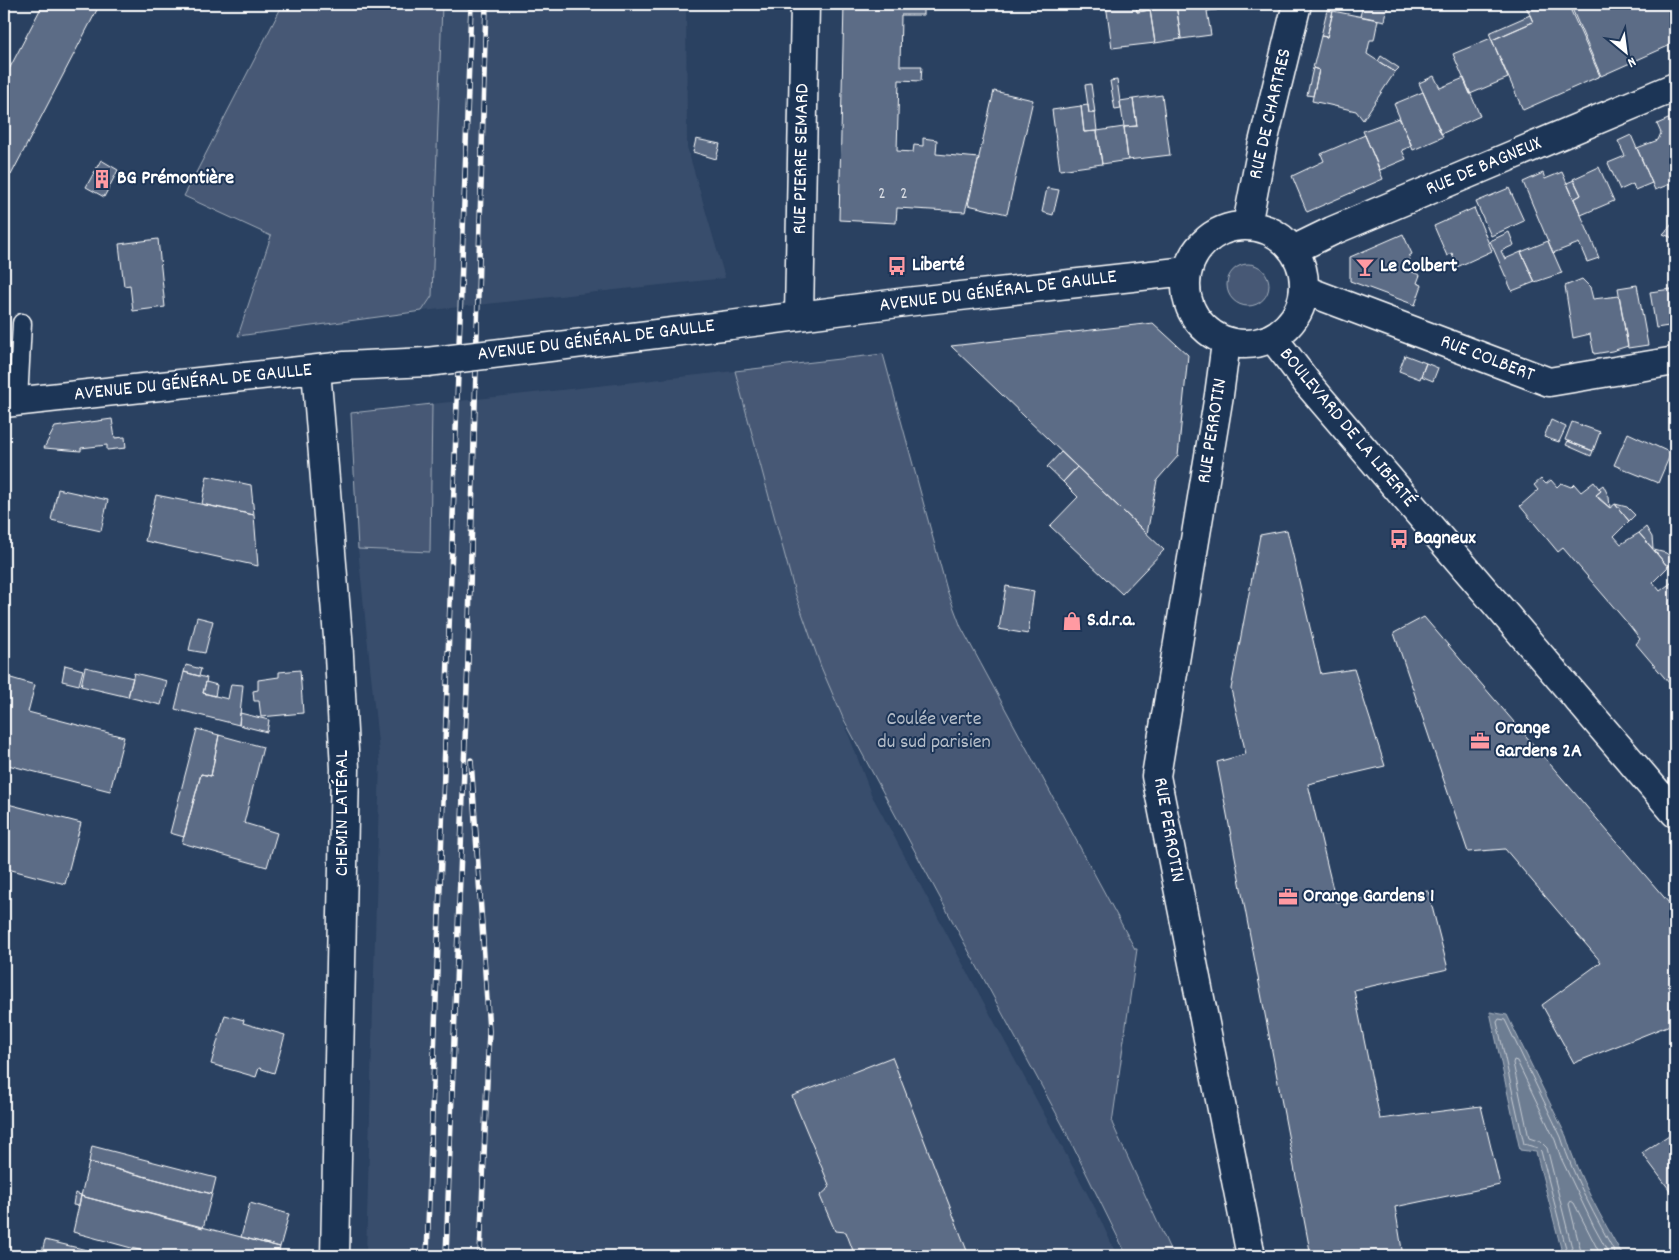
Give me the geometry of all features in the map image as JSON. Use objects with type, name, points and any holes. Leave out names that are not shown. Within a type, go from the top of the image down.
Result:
[{"type":"street","name":"RUE PIERRE SEMARD","points":[[799,315],[805,4]]},
{"type":"street","name":"RUE DE CHARTRES","points":[[1247,225],[1262,147],[1297,4]]},
{"type":"street","name":"RUE DE BAGNEUX","points":[[1293,250],[1332,231],[1675,87]]},
{"type":"street","points":[[1247,225],[1276,234],[1285,240],[1293,250],[1300,261],[1305,290],[1300,309],[1289,326],[1273,338],[1257,344],[1226,343],[1206,329],[1193,314],[1186,294],[1187,271],[1198,250],[1206,240],[1229,228],[1247,225]]},
{"type":"street","name":"AVENUE DU GÉNÉRAL DE GAULLE","points":[[11,402],[345,366],[427,362],[799,315],[1187,271]]},
{"type":"street","name":"RUE COLBERT","points":[[1305,290],[1549,382],[1675,361]]},
{"type":"street","name":"BOULEVARD DE LA LIBERTÉ","points":[[1273,338],[1308,384],[1675,813]]},
{"type":"street","name":"RUE PERROTIN","points":[[1226,343],[1216,415],[1156,776],[1251,1256]]},
{"type":"street","name":"CHEMIN LATÉRAL","points":[[316,370],[338,637],[345,769],[335,1256]]},
{"type":"lane","points":[[11,402],[22,323]]},
{"type":"shaded area","points":[[442,4],[686,4],[687,147],[725,278],[422,311],[432,296]]},
{"type":"shaded area","points":[[735,371],[795,593],[871,794],[1096,1210],[1117,1256],[366,1256],[380,762],[358,549],[430,552],[432,404]]},
{"type":"green space","points":[[283,4],[442,4],[432,296],[422,311],[238,336],[271,236],[184,196]]},
{"type":"green space","points":[[1248,264],[1263,270],[1269,285],[1263,300],[1248,306],[1233,300],[1227,285],[1233,270]]},
{"type":"green space","name":"Coulée verte du sud parisien","points":[[883,354],[947,590],[961,627],[1135,949],[1137,949],[1112,1123],[1173,1256],[1127,1256],[1062,1124],[843,718],[821,667],[795,593],[735,371]]},
{"type":"green space","points":[[432,404],[430,552],[358,549],[351,413]]},
{"type":"water","points":[[1490,1012],[1507,1015],[1566,1136],[1584,1182],[1623,1256],[1563,1256],[1536,1152],[1520,1150]]},
{"type":"building","points":[[43,4],[100,4],[11,175],[4,171],[4,79]]},
{"type":"building","points":[[844,4],[923,4],[923,15],[901,15],[900,66],[922,66],[921,81],[899,80],[897,151],[913,152],[914,145],[923,146],[923,138],[937,140],[936,154],[979,158],[965,212],[897,208],[896,223],[839,220]]},
{"type":"building","points":[[1106,4],[1136,4],[1137,12],[1150,10],[1155,43],[1112,48]]},
{"type":"building","points":[[1136,4],[1149,4],[1150,10],[1137,12]]},
{"type":"building","points":[[1157,4],[1176,4],[1181,39],[1155,43],[1150,10],[1157,9]]},
{"type":"building","points":[[1176,4],[1218,4],[1217,10],[1207,11],[1211,35],[1181,39]]},
{"type":"building","points":[[1341,4],[1388,4],[1385,21],[1360,16],[1362,9]]},
{"type":"building","points":[[1525,4],[1568,4],[1600,76],[1523,110],[1492,40],[1533,22]]},
{"type":"building","points":[[1570,4],[1675,4],[1675,43],[1601,76]]},
{"type":"building","points":[[1327,10],[1333,11],[1327,37],[1321,36]]},
{"type":"building","points":[[1333,11],[1378,20],[1374,40],[1370,40],[1367,54],[1395,72],[1363,120],[1356,111],[1312,101],[1319,70],[1313,68],[1321,36],[1327,37]]},
{"type":"building","points":[[1530,15],[1533,22],[1492,40],[1489,33]]},
{"type":"building","points":[[1491,38],[1508,78],[1470,94],[1453,54]]},
{"type":"building","points":[[1381,56],[1399,68],[1395,72],[1378,61]]},
{"type":"building","points":[[1313,68],[1319,70],[1313,96],[1307,95]]},
{"type":"building","points":[[1434,76],[1440,88],[1464,78],[1480,116],[1441,134],[1419,83]]},
{"type":"building","points":[[1117,80],[1121,109],[1115,110],[1110,81]]},
{"type":"building","points":[[1091,84],[1095,113],[1089,113],[1085,85]]},
{"type":"building","points":[[994,91],[1033,100],[1007,214],[968,205]]},
{"type":"building","points":[[1423,92],[1443,137],[1413,150],[1394,104]]},
{"type":"building","points":[[1162,95],[1170,155],[1128,160],[1124,127],[1137,126],[1133,99]]},
{"type":"building","points":[[1133,99],[1137,126],[1124,127],[1120,101]]},
{"type":"building","points":[[1088,105],[1089,113],[1095,113],[1097,131],[1084,132],[1081,106]]},
{"type":"building","points":[[1081,106],[1084,132],[1097,131],[1102,164],[1060,170],[1052,110]]},
{"type":"building","points":[[1675,116],[1675,182],[1655,190],[1637,148],[1658,140],[1661,133],[1657,124]]},
{"type":"building","points":[[1399,118],[1412,146],[1402,150],[1406,159],[1380,170],[1363,131]]},
{"type":"building","points":[[1124,127],[1128,160],[1102,164],[1097,131]]},
{"type":"building","points":[[1365,135],[1383,179],[1307,212],[1292,176],[1324,161],[1321,154]]},
{"type":"building","points":[[1631,135],[1652,183],[1635,190],[1633,184],[1620,190],[1608,163],[1625,156],[1618,141]]},
{"type":"building","points":[[696,139],[720,144],[716,159],[693,152]]},
{"type":"building","name":"BG Prémontière","points":[[101,160],[118,170],[104,197],[86,187]]},
{"type":"building","points":[[1599,167],[1614,201],[1581,215],[1574,199],[1581,195],[1573,179]]},
{"type":"building","points":[[1562,172],[1599,258],[1587,262],[1579,243],[1553,253],[1523,182],[1543,173],[1545,179]]},
{"type":"building","points":[[1574,180],[1581,195],[1574,199],[1567,183]]},
{"type":"building","points":[[1047,188],[1059,190],[1053,215],[1042,212]]},
{"type":"building","points":[[1509,188],[1524,221],[1491,236],[1476,202]]},
{"type":"building","points":[[1474,208],[1492,251],[1457,267],[1452,253],[1447,256],[1434,226]]},
{"type":"building","points":[[1675,221],[1675,239],[1663,234]]},
{"type":"building","points":[[1509,232],[1514,245],[1501,251],[1505,259],[1521,252],[1535,282],[1512,291],[1490,241]]},
{"type":"building","points":[[1403,234],[1412,254],[1409,256],[1410,260],[1405,263],[1405,269],[1420,275],[1417,283],[1422,285],[1415,305],[1350,281],[1350,257]]},
{"type":"building","points":[[158,239],[165,307],[133,311],[130,285],[124,286],[119,244]]},
{"type":"building","points":[[1548,241],[1562,273],[1535,282],[1521,252]]},
{"type":"building","points":[[1582,279],[1590,287],[1593,299],[1619,296],[1628,346],[1594,354],[1590,334],[1573,338],[1565,286]]},
{"type":"building","points":[[1637,285],[1648,345],[1628,348],[1618,288]]},
{"type":"building","points":[[1671,289],[1675,325],[1656,328],[1650,292]]},
{"type":"building","points":[[1153,323],[1188,355],[1178,456],[1157,480],[1147,534],[951,346]]},
{"type":"building","points":[[1405,355],[1426,363],[1420,379],[1399,371]]},
{"type":"building","points":[[1426,363],[1438,368],[1433,381],[1421,376]]},
{"type":"building","points":[[112,419],[115,438],[125,437],[126,448],[107,450],[107,445],[81,448],[81,451],[44,448],[55,427]]},
{"type":"building","points":[[1551,420],[1566,427],[1559,442],[1544,437]]},
{"type":"building","points":[[1572,422],[1600,432],[1593,451],[1565,440]]},
{"type":"building","points":[[1628,433],[1671,453],[1658,483],[1614,465]]},
{"type":"building","points":[[1568,441],[1593,451],[1591,456],[1566,445]]},
{"type":"building","points":[[1061,452],[1077,467],[1063,482],[1047,467]]},
{"type":"building","points":[[1077,467],[1164,550],[1122,594],[1050,526],[1078,497],[1063,482]]},
{"type":"building","points":[[207,476],[251,485],[254,515],[202,504]]},
{"type":"building","points":[[1541,479],[1546,484],[1551,480],[1557,487],[1561,483],[1571,487],[1574,484],[1581,492],[1594,482],[1601,491],[1596,495],[1599,499],[1610,508],[1615,504],[1629,521],[1614,536],[1621,544],[1639,533],[1668,567],[1653,582],[1660,591],[1675,580],[1675,690],[1636,644],[1640,639],[1630,626],[1563,548],[1558,552],[1520,506],[1538,490],[1534,485]]},
{"type":"building","points":[[1603,485],[1609,497],[1610,508],[1596,495],[1601,491],[1599,488]]},
{"type":"building","points":[[58,489],[108,500],[101,531],[51,520]]},
{"type":"building","points":[[156,495],[254,515],[258,566],[145,541]]},
{"type":"building","points":[[1615,504],[1627,507],[1635,515],[1629,521]]},
{"type":"building","points":[[1646,527],[1652,537],[1653,549],[1639,533]]},
{"type":"building","name":"Orange Gardens 1","points":[[1287,530],[1321,674],[1354,669],[1385,766],[1308,784],[1336,902],[1428,891],[1448,969],[1354,990],[1380,1119],[1481,1106],[1500,1185],[1395,1207],[1403,1256],[1311,1256],[1217,762],[1246,754],[1231,689],[1260,535]]},
{"type":"building","points":[[1654,550],[1666,553],[1675,561],[1668,567]]},
{"type":"building","points":[[1006,586],[1034,591],[1028,634],[999,629]]},
{"type":"building","points":[[197,617],[213,621],[205,653],[189,650]]},
{"type":"building","name":"Orange Gardens 2A","points":[[1424,617],[1675,910],[1675,1023],[1574,1063],[1542,1005],[1601,962],[1505,849],[1468,852],[1394,633]]},
{"type":"building","points":[[65,665],[83,670],[79,685],[62,681]]},
{"type":"building","points":[[186,665],[201,669],[199,676],[184,672]]},
{"type":"building","points":[[85,667],[133,678],[128,697],[81,686]]},
{"type":"building","points":[[300,670],[303,713],[261,717],[259,701],[254,701],[253,691],[258,690],[258,680],[279,677],[279,672]]},
{"type":"building","points":[[184,672],[207,678],[203,693],[228,699],[231,684],[243,685],[239,725],[175,709]]},
{"type":"building","points":[[134,673],[167,681],[161,705],[128,697]]},
{"type":"building","points":[[4,676],[35,685],[28,712],[124,737],[110,791],[4,764]]},
{"type":"building","points":[[206,682],[217,685],[215,696],[203,693]]},
{"type":"building","points":[[240,713],[269,720],[267,732],[239,725]]},
{"type":"building","points":[[197,729],[219,735],[211,776],[201,774],[184,837],[170,833]]},
{"type":"building","points":[[219,735],[263,747],[244,823],[277,833],[267,867],[182,843],[201,774],[211,776]]},
{"type":"building","points":[[4,803],[81,823],[65,884],[4,868]]},
{"type":"building","points":[[225,1015],[244,1020],[243,1023],[285,1035],[274,1073],[259,1068],[256,1077],[211,1064]]},
{"type":"building","points":[[892,1057],[969,1256],[855,1256],[846,1232],[835,1231],[820,1196],[830,1187],[792,1096]]},
{"type":"building","points":[[1675,1131],[1675,1197],[1642,1153]]},
{"type":"building","points":[[92,1146],[216,1178],[212,1194],[89,1162]]},
{"type":"building","points":[[89,1162],[212,1194],[203,1228],[81,1196]]},
{"type":"building","points":[[75,1193],[81,1195],[79,1206],[73,1205]]},
{"type":"building","points":[[81,1196],[280,1247],[278,1256],[145,1256],[146,1252],[73,1232]]},
{"type":"building","points":[[250,1203],[289,1214],[280,1247],[241,1237]]},
{"type":"building","points":[[45,1240],[70,1246],[112,1256],[41,1256]]},
{"type":"railway","points":[[427,1256],[471,4]]},
{"type":"railway","points":[[446,1256],[468,660],[486,4]]},
{"type":"railway","points":[[471,760],[489,1031],[480,1256]]},
{"type":"place","name":"BG Prémontière","points":[[102,179]]},
{"type":"place","name":"Liberté","points":[[897,266]]},
{"type":"place","name":"Le Colbert","points":[[1365,267]]},
{"type":"place","name":"Bagneux","points":[[1399,539]]},
{"type":"place","name":"S.d.r.a.","points":[[1072,621]]},
{"type":"place","name":"Orange Gardens 2A","points":[[1480,741]]},
{"type":"place","name":"Orange Gardens 1","points":[[1288,897]]}]
